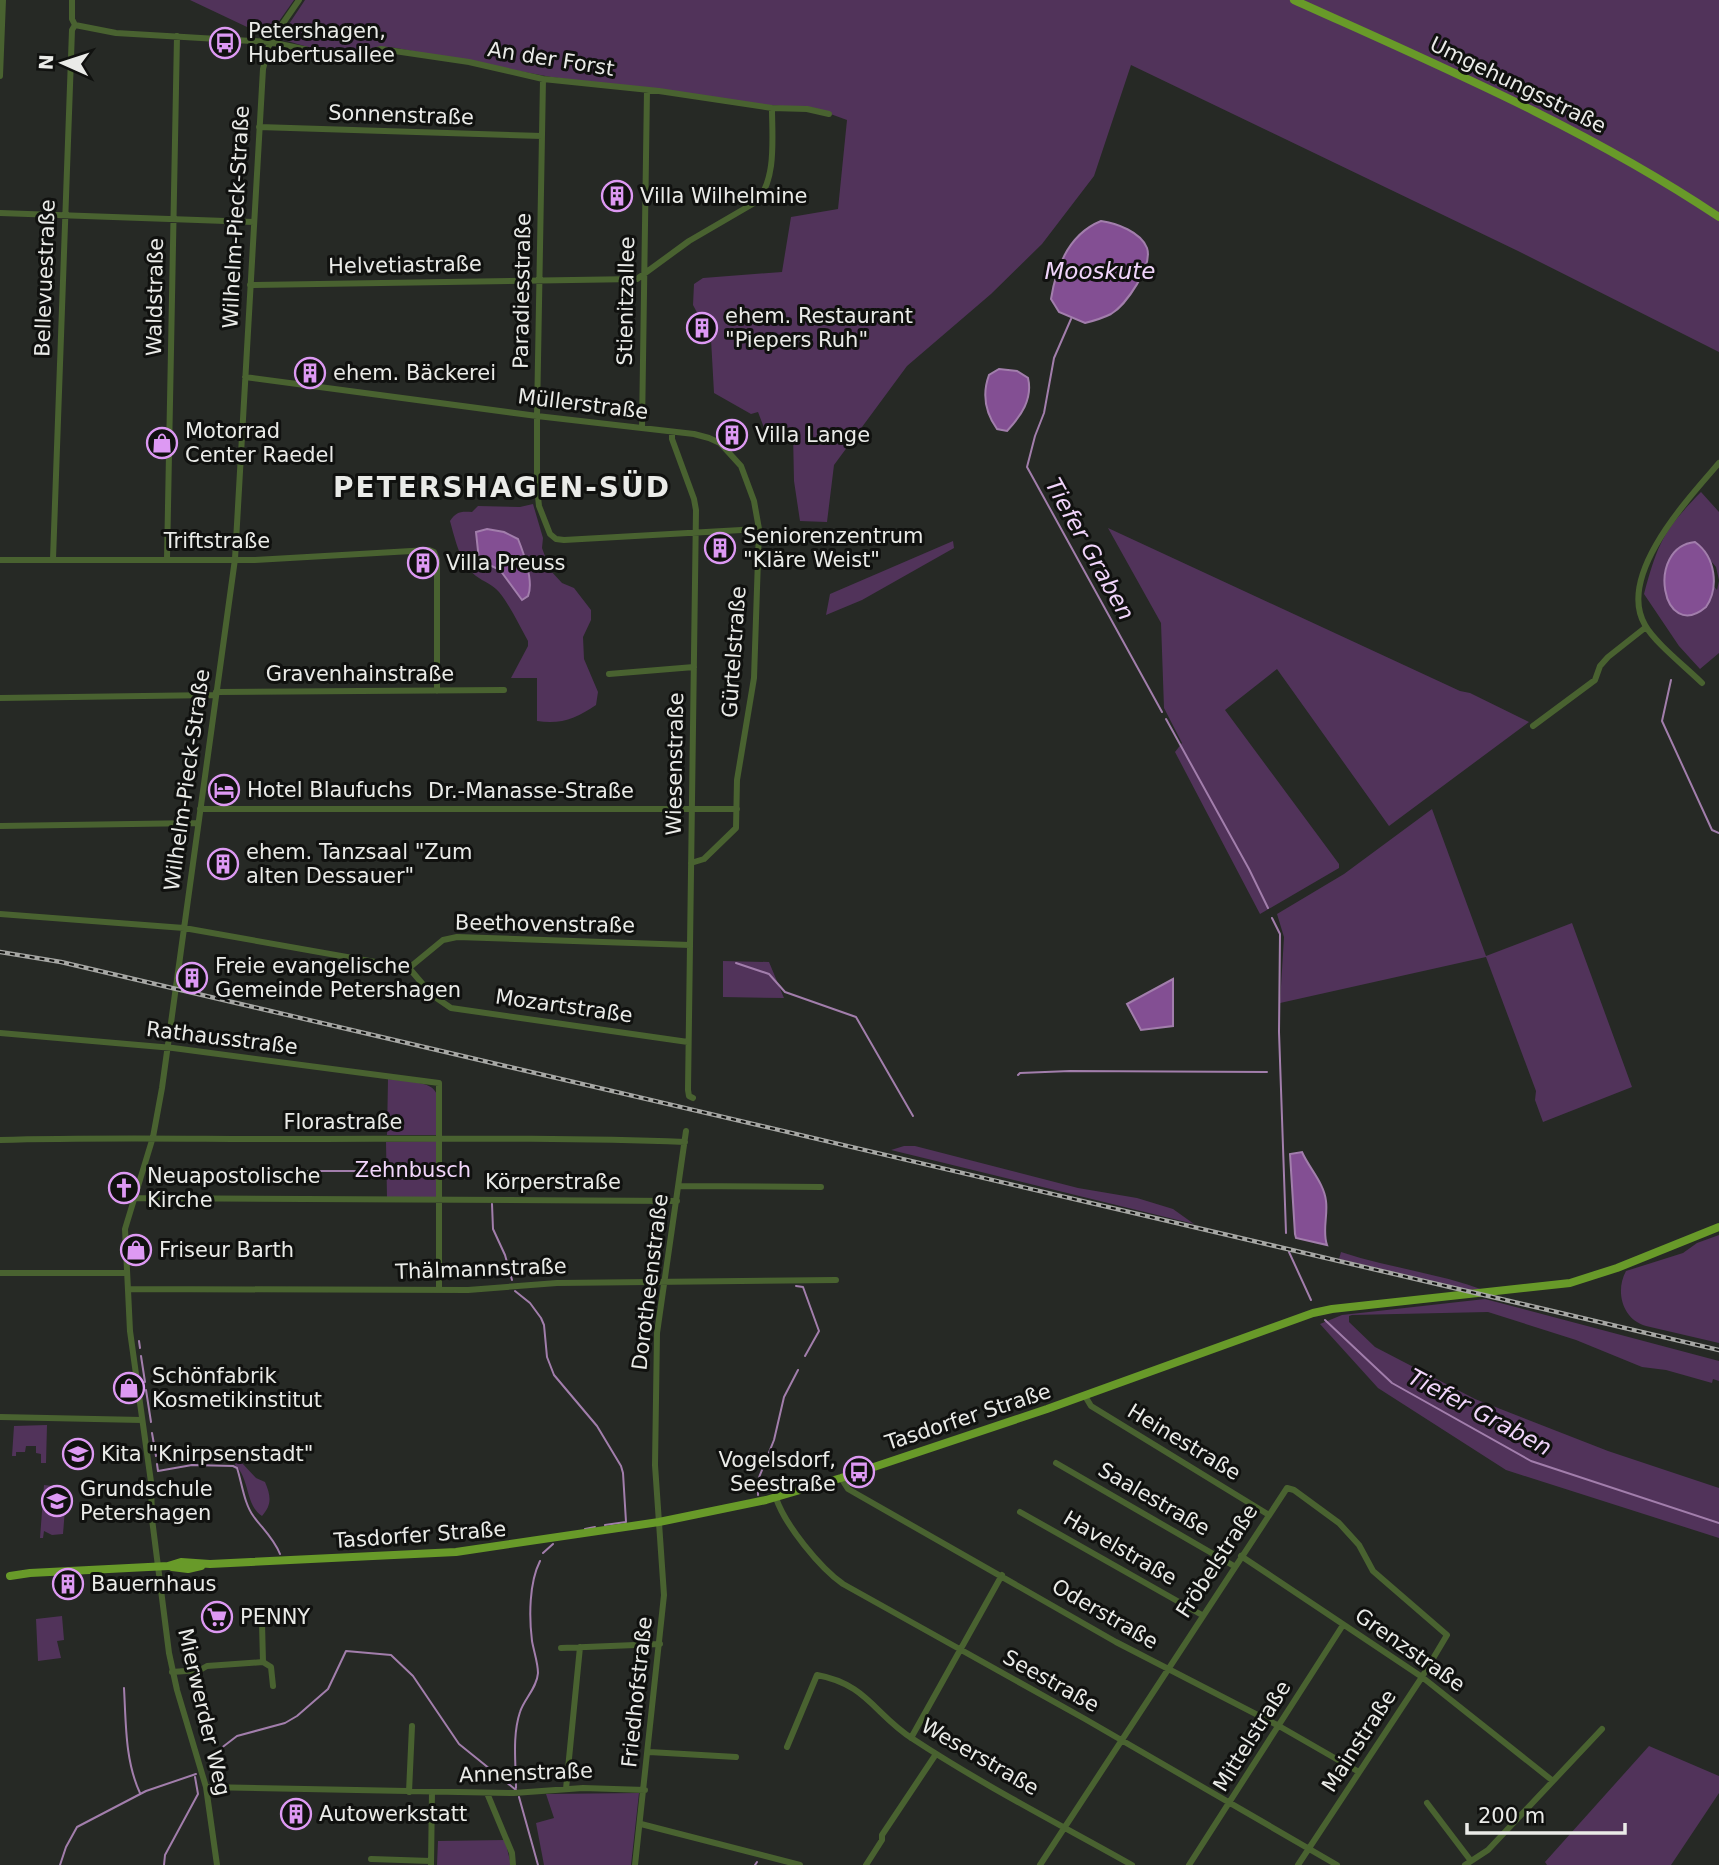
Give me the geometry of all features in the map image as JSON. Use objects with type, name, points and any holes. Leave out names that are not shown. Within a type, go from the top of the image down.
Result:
[{"type":"main road","name":"Umgehungsstraße","points":[[1294,0],[1527,106],[1600,144],[1719,217]]},
{"type":"main road","name":"Tasdorfer Straße","points":[[0,1576],[169,1566],[187,1569],[210,1564],[456,1552],[659,1522],[776,1498],[841,1478],[1085,1396],[1324,1310],[1570,1283],[1617,1268],[1719,1227]]},
{"type":"street","points":[[0,76],[3,0]]},
{"type":"street","name":"Bellevuestraße","points":[[53,559],[64,215],[72,35],[75,25],[72,19],[72,0]]},
{"type":"street","name":"Wilhelm-Pieck-Straße","points":[[158,1567],[151,1482],[130,1331],[125,1229],[153,1137],[168,1048],[235,559],[263,69],[270,42],[299,0]]},
{"type":"street","name":"An der Forst","points":[[75,25],[116,33],[270,42],[346,58],[381,49],[470,62],[543,79],[647,90],[772,108],[807,109],[830,114]]},
{"type":"street","name":"Waldstraße","points":[[167,559],[177,36]]},
{"type":"street","name":"Paradiesstraße","points":[[543,79],[537,416],[538,499],[543,519],[550,534],[556,539],[696,534]]},
{"type":"street","name":"Stienitzallee","points":[[642,428],[647,90]]},
{"type":"street","points":[[644,275],[689,241],[756,202],[765,193],[771,150],[772,108]]},
{"type":"street","name":"Sonnenstraße","points":[[259,127],[542,136]]},
{"type":"street","points":[[0,213],[254,222]]},
{"type":"street","name":"Helvetiastraße","points":[[250,285],[637,279],[644,275]]},
{"type":"street","name":"Müllerstraße","points":[[245,377],[709,438]]},
{"type":"street","name":"Wiesenstraße","points":[[672,433],[694,499],[696,534],[688,1042],[688,1090],[692,1098]]},
{"type":"street","name":"Gürtelstraße","points":[[691,863],[704,859],[736,828],[737,780],[754,678],[759,529],[754,501],[741,466],[731,453],[709,438]]},
{"type":"street","points":[[1702,683],[1646,627],[1638,602],[1639,591],[1654,549],[1665,527],[1719,463]]},
{"type":"street","points":[[696,534],[759,529]]},
{"type":"street","name":"Triftstraße","points":[[0,560],[235,559],[429,550],[435,552],[437,559],[438,691]]},
{"type":"street","points":[[1533,726],[1595,680],[1600,666],[1608,657],[1646,627]]},
{"type":"street","points":[[609,674],[694,667]]},
{"type":"street","name":"Gravenhainstraße","points":[[0,698],[504,690]]},
{"type":"street","name":"Dr.-Manasse-Straße","points":[[200,809],[737,809]]},
{"type":"street","points":[[0,827],[198,823]]},
{"type":"street","points":[[0,914],[184,928],[409,968]]},
{"type":"street","name":"Beethovenstraße","points":[[409,968],[443,940],[457,937],[690,946]]},
{"type":"street","name":"Mozartstraße","points":[[409,968],[432,995],[451,1008],[688,1042]]},
{"type":"street","name":"Rathausstraße","points":[[0,1033],[168,1048],[439,1083],[440,1140]]},
{"type":"street","name":"Dorotheenstraße","points":[[659,1522],[655,1465],[657,1344],[686,1131]]},
{"type":"street","name":"Florastraße","points":[[0,1140],[153,1137],[685,1142]]},
{"type":"street","points":[[439,1290],[440,1140]]},
{"type":"street","points":[[680,1186],[821,1187]]},
{"type":"street","name":"Körperstraße","points":[[135,1198],[677,1201]]},
{"type":"street","points":[[0,1273],[127,1273]]},
{"type":"street","name":"Thälmannstraße","points":[[128,1289],[439,1290],[557,1283],[836,1280]]},
{"type":"street","name":"Heinestraße","points":[[1085,1396],[1091,1406],[1269,1515]]},
{"type":"street","points":[[0,1417],[142,1420]]},
{"type":"street","name":"Saalestraße","points":[[1056,1463],[1234,1566]]},
{"type":"street","name":"Oderstraße","points":[[841,1478],[848,1489],[1116,1642],[1279,1726],[1359,1772]]},
{"type":"street","name":"Fröbelstraße","points":[[1040,1865],[1287,1488],[1294,1490],[1339,1523],[1359,1545],[1373,1571],[1447,1635]]},
{"type":"street","name":"Seestraße","points":[[776,1498],[812,1555],[834,1578],[1337,1865]]},
{"type":"street","name":"Havelstraße","points":[[1020,1512],[1202,1615]]},
{"type":"street","name":"Friedhofstraße","points":[[635,1865],[664,1595],[659,1522]]},
{"type":"street","name":"Grenzstraße","points":[[1241,1556],[1422,1677],[1553,1781]]},
{"type":"street","name":"Mierwerder Weg","points":[[158,1567],[172,1672],[206,1787],[217,1865]]},
{"type":"street","points":[[911,1738],[1002,1575]]},
{"type":"street","points":[[257,1614],[262,1623],[263,1662]]},
{"type":"street","name":"Mittelstraße","points":[[1189,1865],[1343,1625]]},
{"type":"street","name":"Mainstraße","points":[[1298,1865],[1447,1635]]},
{"type":"street","points":[[561,1648],[660,1644]]},
{"type":"street","points":[[566,1790],[580,1647]]},
{"type":"street","points":[[172,1672],[200,1670],[207,1666],[263,1662],[271,1667],[273,1686]]},
{"type":"street","name":"Weserstraße","points":[[787,1747],[817,1675],[834,1679],[856,1688],[911,1738],[936,1754],[1132,1865]]},
{"type":"street","points":[[409,1792],[412,1726]]},
{"type":"street","points":[[1427,1803],[1468,1863],[1488,1850],[1602,1728]]},
{"type":"street","points":[[649,1752],[736,1757]]},
{"type":"street","points":[[866,1865],[882,1840],[882,1835],[936,1754]]},
{"type":"street","name":"Annenstraße","points":[[206,1787],[487,1793],[645,1790]]},
{"type":"street","points":[[371,1859],[431,1863],[432,1792]]},
{"type":"street","points":[[487,1793],[512,1853],[513,1865]]},
{"type":"street","points":[[641,1824],[800,1865]]},
{"type":"green space","points":[[190,0],[294,0],[268,37]]},
{"type":"green space","points":[[305,0],[1719,0],[1719,352],[1518,251],[1131,65],[1094,176],[1042,244],[991,294],[907,366],[834,465],[827,522],[800,521],[794,481],[793,433],[774,444],[766,433],[758,412],[751,414],[714,393],[711,339],[693,305],[694,284],[703,278],[782,272],[791,217],[838,209],[847,120],[814,108],[766,105],[551,77],[396,48],[337,52],[283,40],[281,36]]},
{"type":"green space","points":[[1701,492],[1719,512],[1719,580],[1716,567],[1695,542],[1679,548],[1717,590],[1719,581],[1719,653],[1700,669],[1679,646],[1644,594],[1658,549],[1670,527]]},
{"type":"green space","points":[[533,504],[543,538],[542,548],[550,570],[562,583],[574,588],[591,610],[591,620],[583,637],[584,659],[598,692],[596,705],[575,717],[554,722],[537,721],[537,678],[511,678],[528,641],[499,592],[470,571],[459,550],[450,521],[456,514],[472,512],[478,506],[520,507]]},
{"type":"green space","points":[[1108,528],[1529,722],[1389,826],[1277,669],[1225,710],[1339,864],[1339,868],[1260,914],[1175,752],[1182,743],[1164,708],[1161,623]]},
{"type":"green space","points":[[953,541],[954,548],[862,600],[826,615],[830,594]]},
{"type":"green space","points":[[1432,809],[1486,956],[1572,923],[1632,1087],[1543,1122],[1535,1100],[1536,1091],[1486,957],[1280,1003],[1284,937],[1277,914],[1344,874]]},
{"type":"green space","points":[[723,961],[769,962],[784,998],[723,997]]},
{"type":"green space","name":"Zehnbusch","points":[[388,1079],[428,1085],[434,1089],[439,1105],[439,1135],[387,1135]]},
{"type":"green space","name":"Zehnbusch","points":[[438,1141],[439,1198],[387,1198],[386,1142]]},
{"type":"green space","points":[[915,1146],[1078,1188],[1137,1198],[1173,1209],[1194,1224],[891,1150]]},
{"type":"green space","points":[[1719,1235],[1719,1343],[1646,1326],[1631,1317],[1621,1295],[1626,1271],[1683,1253],[1697,1243]]},
{"type":"green space","points":[[1341,1252],[1486,1291],[1477,1292],[1339,1259]]},
{"type":"green space","points":[[1485,1299],[1719,1361],[1719,1381],[1713,1379],[1712,1383],[1666,1370],[1642,1367],[1576,1340],[1488,1312],[1352,1315],[1349,1316],[1349,1322],[1375,1347],[1475,1399],[1608,1451],[1719,1488],[1719,1538],[1506,1470],[1378,1388],[1320,1324],[1342,1315]]},
{"type":"green space","points":[[47,1425],[46,1463],[41,1463],[41,1454],[36,1453],[36,1446],[26,1446],[25,1452],[16,1452],[16,1456],[12,1456],[14,1426]]},
{"type":"green space","points":[[236,1462],[241,1462],[256,1478],[265,1482],[270,1500],[262,1516],[253,1505]]},
{"type":"green space","points":[[44,1485],[60,1487],[66,1496],[63,1534],[52,1535],[44,1531],[43,1538],[40,1538]]},
{"type":"green space","points":[[62,1616],[64,1640],[57,1641],[61,1658],[38,1661],[36,1619]]},
{"type":"green space","points":[[1649,1746],[1719,1776],[1719,1793],[1671,1865],[1547,1865],[1545,1862]]},
{"type":"green space","points":[[639,1793],[631,1865],[544,1865],[536,1823],[554,1818],[546,1794]]},
{"type":"green space","points":[[505,1840],[511,1865],[437,1865],[438,1841]]},
{"type":"water","name":"Mooskute","points":[[1101,221],[1121,226],[1134,233],[1144,242],[1148,256],[1137,284],[1124,302],[1111,314],[1085,323],[1059,312],[1051,299],[1056,275],[1072,243],[1080,234]]},
{"type":"water","points":[[999,369],[1017,371],[1028,378],[1029,393],[1025,407],[1007,431],[997,429],[986,403],[989,375]]},
{"type":"water","points":[[487,529],[504,532],[518,539],[530,583],[528,596],[522,600],[500,570],[479,560],[476,532]]},
{"type":"water","points":[[1695,542],[1702,548],[1711,564],[1714,582],[1706,607],[1691,615],[1679,613],[1670,604],[1665,590],[1665,575],[1669,559],[1679,548]]},
{"type":"water","points":[[1173,979],[1173,1026],[1141,1030],[1127,1004]]},
{"type":"water","points":[[1302,1152],[1325,1194],[1327,1245],[1296,1238],[1290,1154]]},
{"type":"waterway","name":"Tiefer Graben","points":[[1071,319],[1054,358],[1044,413],[1027,467],[1162,712]]},
{"type":"waterway","points":[[1671,680],[1662,721],[1712,830],[1719,833]]},
{"type":"waterway","name":"Tiefer Graben","points":[[1166,719],[1268,908]]},
{"type":"waterway","name":"Tiefer Graben","points":[[1272,918],[1280,934],[1279,1032],[1286,1233]]},
{"type":"waterway","points":[[736,963],[769,974],[785,992],[856,1017],[913,1116]]},
{"type":"waterway","points":[[1018,1075],[1070,1071],[1267,1072]]},
{"type":"waterway","points":[[265,1171],[386,1171]]},
{"type":"waterway","points":[[390,1171],[438,1171]]},
{"type":"waterway","points":[[492,1204],[493,1229],[505,1255],[512,1280]]},
{"type":"waterway","name":"Tiefer Graben","points":[[1289,1252],[1311,1300]]},
{"type":"waterway","points":[[796,1286],[803,1287],[819,1331],[805,1356]]},
{"type":"waterway","points":[[515,1291],[530,1303],[541,1318],[547,1357],[554,1375],[597,1426],[621,1466],[626,1522],[605,1525]]},
{"type":"waterway","name":"Tiefer Graben","points":[[1325,1320],[1392,1383],[1531,1461],[1719,1523]]},
{"type":"waterway","points":[[139,1341],[140,1348]]},
{"type":"waterway","points":[[141,1356],[145,1382]]},
{"type":"waterway","points":[[758,1495],[758,1480],[774,1440],[784,1397],[798,1370]]},
{"type":"waterway","points":[[146,1390],[151,1422]]},
{"type":"waterway","points":[[152,1433],[156,1456]]},
{"type":"waterway","points":[[157,1464],[158,1471],[192,1465],[237,1468],[251,1512],[280,1554]]},
{"type":"waterway","points":[[585,1529],[595,1527]]},
{"type":"waterway","points":[[543,1553],[553,1544]]},
{"type":"waterway","points":[[516,1788],[515,1740],[518,1721],[538,1673],[530,1611],[534,1579],[540,1561]]},
{"type":"waterway","points":[[207,1759],[237,1736],[285,1723],[297,1716],[328,1689],[346,1651],[391,1655],[413,1676],[459,1744],[516,1790]]},
{"type":"waterway","points":[[124,1688],[129,1755],[140,1793]]},
{"type":"waterway","points":[[60,1865],[77,1827],[146,1791],[196,1774]]},
{"type":"waterway","points":[[164,1865],[165,1855],[198,1794],[195,1777]]},
{"type":"waterway","points":[[519,1797],[538,1865]]},
{"type":"railway","points":[[0,952],[61,962],[1719,1350]]},
{"type":"place","name":"Petershagen, Hubertusallee","points":[[225,43]]},
{"type":"place","name":"Villa Wilhelmine","points":[[617,196]]},
{"type":"place","name":"ehem. Restaurant \"Piepers Ruh\"","points":[[702,328]]},
{"type":"place","name":"ehem. Bäckerei","points":[[310,373]]},
{"type":"place","name":"Villa Lange","points":[[732,435]]},
{"type":"place","name":"Motorrad Center Raedel","points":[[162,443]]},
{"type":"place","name":"Seniorenzentrum \"Kläre Weist\"","points":[[720,548]]},
{"type":"place","name":"Villa Preuss","points":[[423,563]]},
{"type":"place","name":"Hotel Blaufuchs","points":[[224,790]]},
{"type":"place","name":"ehem. Tanzsaal \"Zum alten Dessauer\"","points":[[223,864]]},
{"type":"place","name":"Freie evangelische Gemeinde Petershagen","points":[[192,978]]},
{"type":"place","name":"Neuapostolische Kirche","points":[[124,1188]]},
{"type":"place","name":"Friseur Barth","points":[[136,1250]]},
{"type":"place","name":"Schönfabrik Kosmetikinstitut","points":[[129,1388]]},
{"type":"place","name":"Kita \"Knirpsenstadt\"","points":[[78,1454]]},
{"type":"place","name":"Vogelsdorf, Seestraße","points":[[859,1472]]},
{"type":"place","name":"Grundschule Petershagen","points":[[57,1501]]},
{"type":"place","name":"Bauernhaus","points":[[68,1584]]},
{"type":"place","name":"PENNY","points":[[217,1617]]},
{"type":"place","name":"Autowerkstatt","points":[[296,1814]]},
{"type":"district","name":"PETERSHAGEN-SÜD","points":[[502,487]]}]
